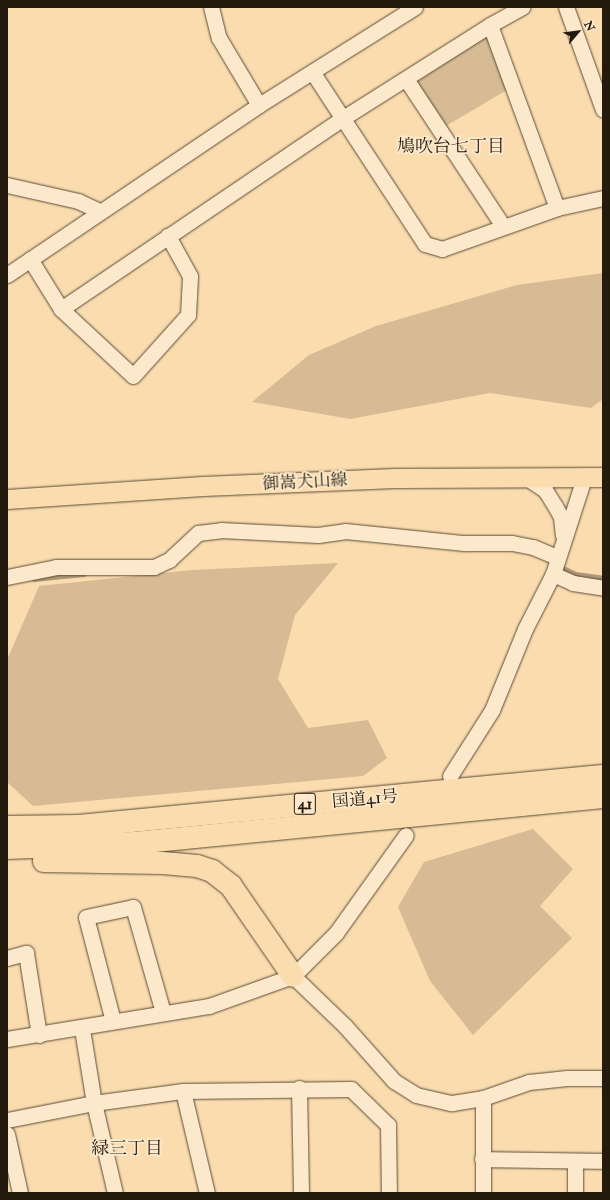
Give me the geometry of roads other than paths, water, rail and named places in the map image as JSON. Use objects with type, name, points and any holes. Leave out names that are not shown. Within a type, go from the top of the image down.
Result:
[{"type":"highway","name":"国道41号","points":[[7,827],[79,826],[603,776]]},
{"type":"highway","name":"国道41号","points":[[7,848],[134,843],[603,797]]},
{"type":"highway","points":[[7,860],[163,863],[197,866],[212,871],[234,890],[293,976]]},
{"type":"main road","name":"御嵩犬山線","points":[[7,499],[203,486],[395,478],[603,477]]},
{"type":"street","points":[[211,7],[219,38],[259,105]]},
{"type":"street","points":[[7,275],[99,211],[259,105],[312,74],[415,7]]},
{"type":"street","points":[[61,309],[343,118],[490,25],[522,7]]},
{"type":"street","points":[[566,7],[603,110]]},
{"type":"street","points":[[490,25],[557,208]]},
{"type":"street","points":[[312,74],[343,118],[424,244],[442,249],[557,208],[603,198]]},
{"type":"street","points":[[406,79],[503,226]]},
{"type":"street","points":[[7,185],[78,201],[99,211]]},
{"type":"street","points":[[30,259],[61,309],[133,376],[188,315],[190,276],[168,236]]},
{"type":"street","points":[[527,478],[544,490],[555,506],[561,517],[563,540]]},
{"type":"street","points":[[450,776],[492,710],[525,629],[553,574],[584,478]]},
{"type":"street","points":[[7,577],[56,567],[154,567],[169,560],[198,533],[221,530],[318,535],[345,532],[464,543],[512,543],[533,547],[557,558]]},
{"type":"street","points":[[553,574],[573,583],[603,588]]},
{"type":"street","points":[[7,1039],[82,1029],[113,1021],[209,1006],[293,976],[336,933],[406,835]]},
{"type":"street","points":[[113,1021],[86,917],[133,907],[163,1012]]},
{"type":"street","points":[[7,958],[26,953],[40,1035]]},
{"type":"street","points":[[293,976],[345,1026],[394,1081],[416,1096],[452,1103],[483,1098],[529,1082],[566,1078],[603,1078]]},
{"type":"street","points":[[82,1029],[94,1103],[115,1193]]},
{"type":"street","points":[[7,1120],[94,1103],[183,1092],[299,1088],[351,1089],[388,1125],[389,1193]]},
{"type":"street","points":[[299,1088],[301,1193]]},
{"type":"street","points":[[183,1092],[207,1193]]},
{"type":"street","points":[[483,1098],[483,1193]]},
{"type":"street","points":[[7,1134],[20,1193]]},
{"type":"street","points":[[482,1159],[603,1162]]},
{"type":"street","points":[[575,1162],[575,1193]]},
{"type":"waterway","points":[[559,566],[576,574],[603,578]]},
{"type":"waterway","points":[[34,579],[84,574]]},
{"type":"district","name":"鳩吹台七丁目","points":[[451,147]]},
{"type":"district","name":"緑三丁目","points":[[127,1149]]}]
